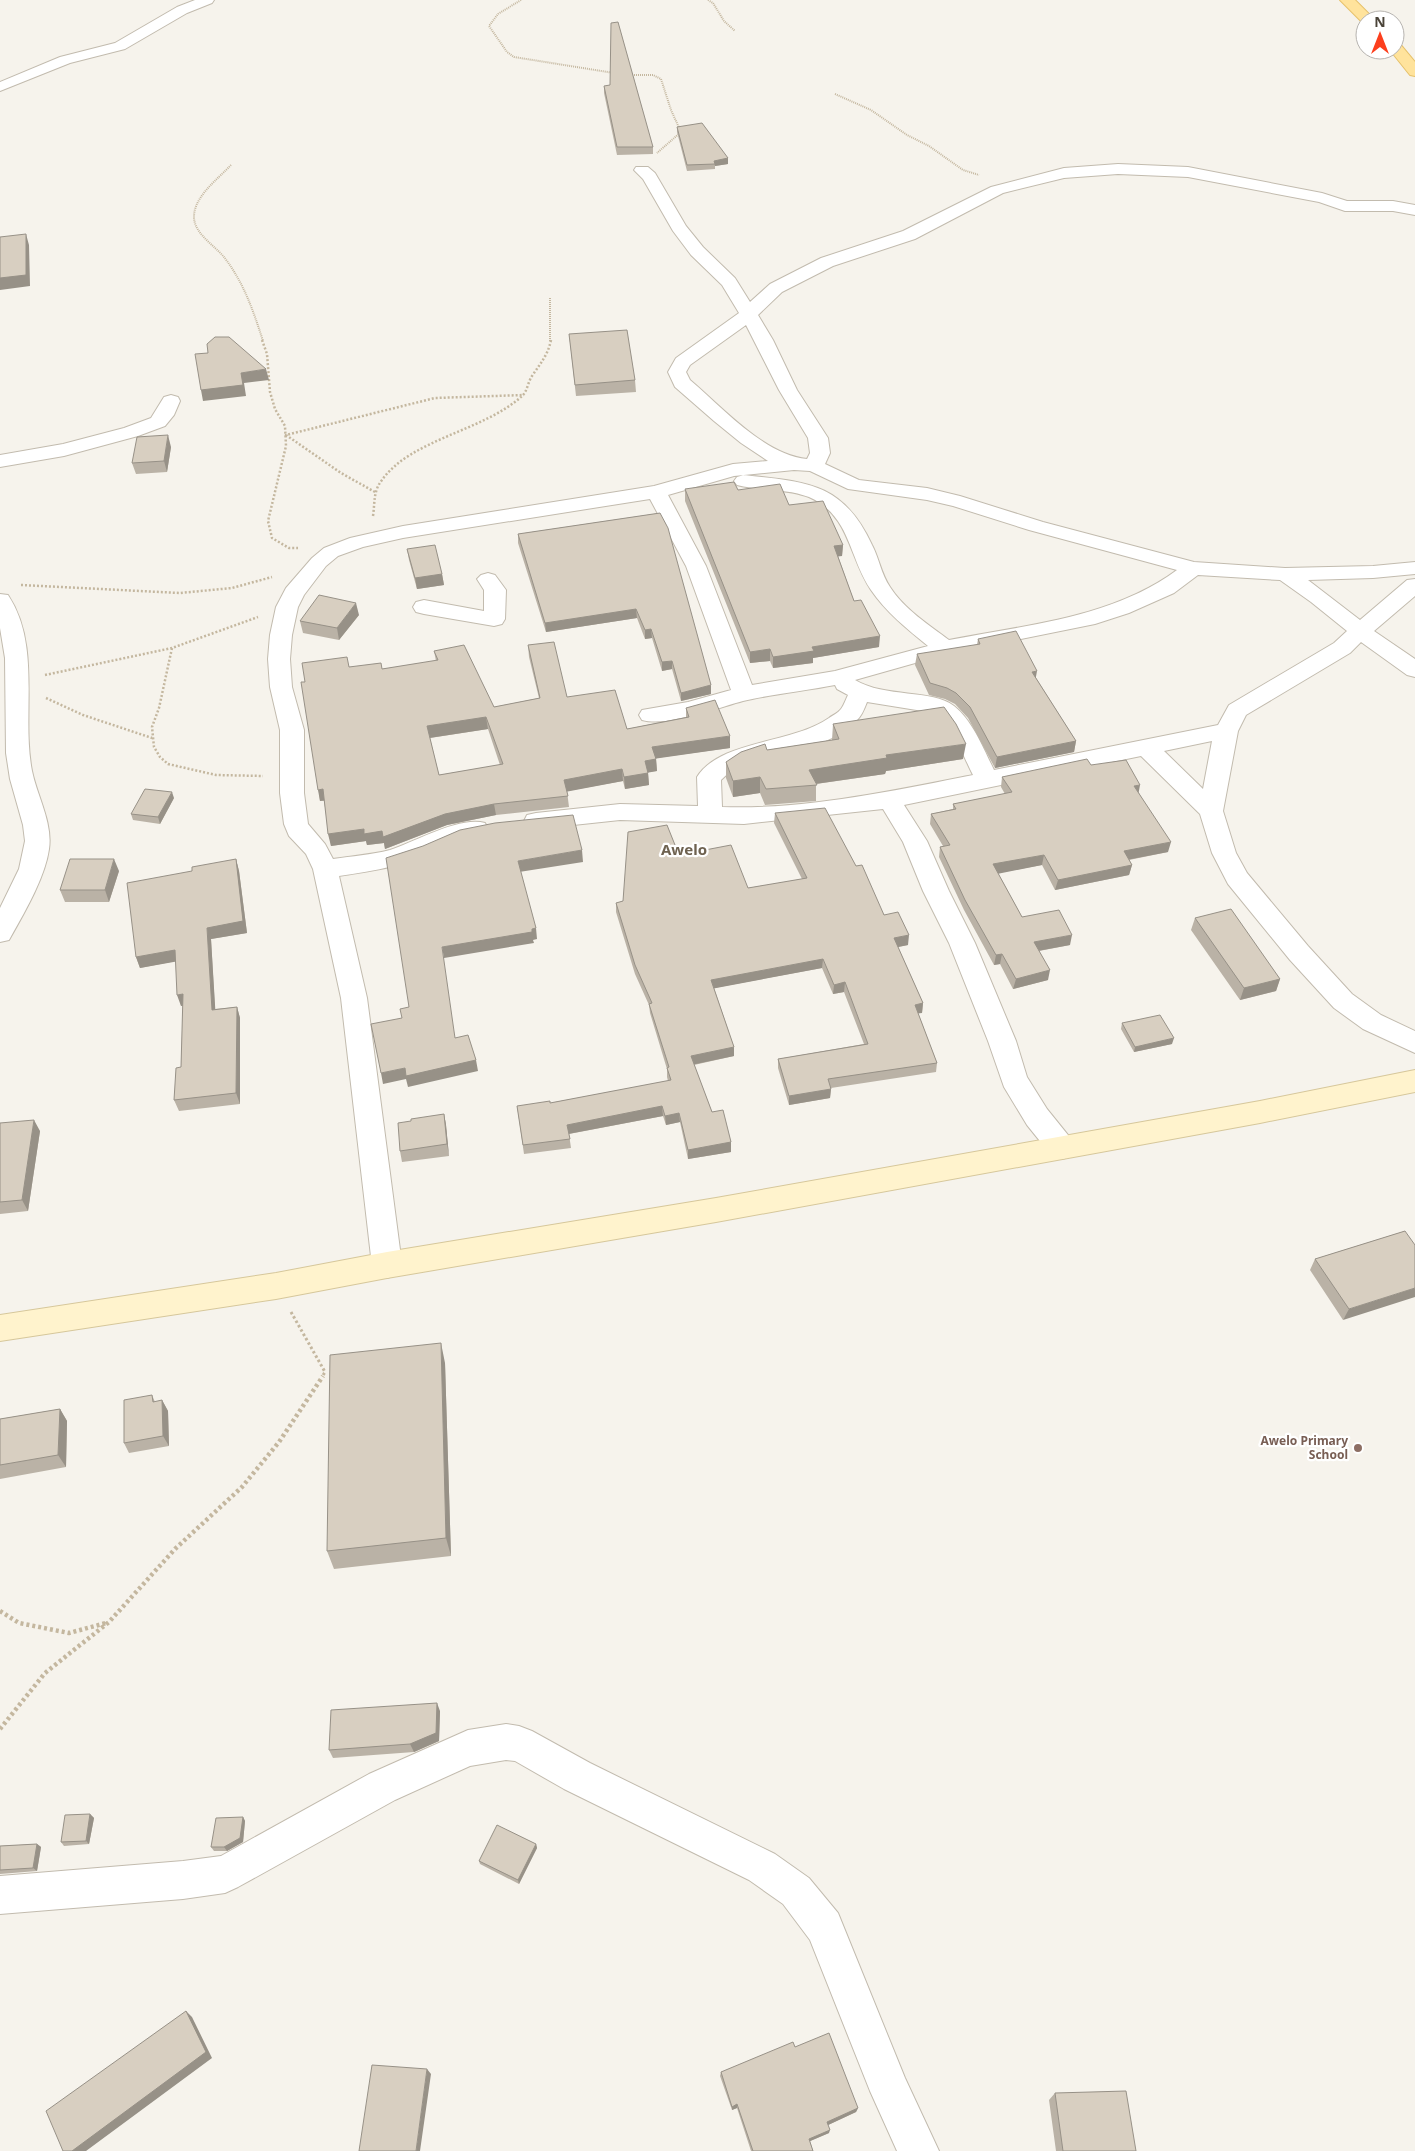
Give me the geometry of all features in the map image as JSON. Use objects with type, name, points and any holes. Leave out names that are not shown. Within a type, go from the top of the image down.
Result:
[{"type":"main road","points":[[1347,0],[1358,10]]},
{"type":"main road","points":[[1405,60],[1415,72]]},
{"type":"street","points":[[0,88],[64,60],[120,46],[182,10],[207,0]]},
{"type":"street","points":[[387,1265],[354,998],[325,869],[316,850],[298,830],[296,824],[291,776],[292,730],[281,687],[279,659],[281,635],[287,606],[294,593],[325,557],[357,542],[403,532],[656,492],[753,467],[804,465],[820,453],[818,438],[788,390],[764,340],[729,282],[697,251],[679,227],[649,176],[642,170]]},
{"type":"street","points":[[1415,210],[1393,206],[1345,206],[1322,198],[1208,175],[1167,170],[1092,170],[1064,174],[991,193],[902,238],[827,262],[776,288],[758,302],[749,314],[683,362],[678,369],[677,375],[682,383],[747,438],[774,456],[804,465],[855,485],[908,491],[960,502],[1036,526],[1193,568],[1284,574],[1373,572],[1415,568]]},
{"type":"street","points":[[0,461],[64,450],[140,429],[161,419],[171,401]]},
{"type":"street","points":[[711,477],[807,489],[827,498],[840,508],[853,526],[880,587],[897,608],[944,648]]},
{"type":"street","points":[[656,492],[696,566],[744,694]]},
{"type":"street","points":[[650,716],[688,709],[744,694],[836,678],[944,648],[1101,615],[1166,588],[1193,568]]},
{"type":"street","points":[[1284,574],[1319,598],[1360,632],[1415,670]]},
{"type":"street","points":[[424,607],[494,618],[495,590],[488,579]]},
{"type":"street","points":[[1415,585],[1342,648],[1273,687],[1237,710],[1226,731],[1211,811],[1221,846],[1236,878],[1299,954],[1343,1001],[1372,1022],[1415,1043]]},
{"type":"street","points":[[0,600],[11,623],[14,636],[18,750],[24,786],[34,819],[37,847],[33,861],[0,933]]},
{"type":"street","points":[[836,678],[860,693],[930,705],[946,710],[969,745],[986,779]]},
{"type":"street","points":[[710,816],[709,777],[721,767],[738,757],[781,747],[816,735],[850,714],[860,693]]},
{"type":"street","points":[[325,869],[389,858],[456,833],[504,824],[620,812],[669,812],[710,816],[790,813],[889,800],[1226,731]]},
{"type":"street","points":[[1146,748],[1174,773],[1211,811]]},
{"type":"street","points":[[889,800],[915,841],[936,891],[962,943],[1002,1041],[1014,1079],[1037,1118],[1062,1148]]},
{"type":"street","points":[[0,1328],[276,1286],[387,1265],[725,1209],[1415,1081]]},
{"type":"street","points":[[0,1896],[183,1880],[225,1874],[382,1787],[468,1748],[506,1742],[519,1744],[586,1780],[762,1867],[796,1891],[824,1927],[890,2091],[918,2151]]},
{"type":"path","points":[[521,0],[498,14],[489,26],[507,52],[514,57],[617,73]]},
{"type":"path","points":[[708,0],[713,4],[724,21],[735,31]]},
{"type":"path","points":[[625,74],[653,75],[661,78],[671,110],[682,132],[657,154],[655,186]]},
{"type":"path","points":[[834,94],[871,110],[907,135],[930,146],[963,170],[990,178],[1010,187]]},
{"type":"path","points":[[19,585],[180,593],[232,588],[325,557],[317,549],[289,548],[272,538],[268,521],[286,446],[285,426],[275,409],[270,392],[267,354],[249,297],[224,257],[201,233],[194,218],[199,199],[231,165]]},
{"type":"path","points":[[367,520],[374,515],[376,492],[389,472],[408,457],[492,417],[524,396],[526,383],[547,353],[550,339],[550,298]]},
{"type":"path","points":[[286,435],[436,398],[524,396]]},
{"type":"path","points":[[286,435],[341,472],[376,492]]},
{"type":"path","points":[[17,681],[172,648],[287,606]]},
{"type":"path","points":[[172,648],[159,708],[152,727],[154,747],[160,757],[168,764],[216,775],[291,776]]},
{"type":"path","points":[[17,681],[52,702],[152,738]]},
{"type":"path","points":[[0,1729],[45,1673],[109,1622],[175,1549],[242,1488],[279,1442],[325,1372],[276,1286]]},
{"type":"path","points":[[0,1611],[19,1623],[69,1633],[109,1622]]},
{"type":"building","points":[[618,22],[653,147],[617,147],[604,86],[610,85],[611,23]]},
{"type":"building","points":[[702,123],[728,158],[714,161],[715,164],[687,165],[677,127]]},
{"type":"building","points":[[26,234],[26,275],[0,278],[0,237]]},
{"type":"building","points":[[627,330],[635,380],[575,385],[569,334]]},
{"type":"building","points":[[215,337],[229,337],[266,369],[241,373],[243,385],[201,390],[195,354],[208,353],[207,344]]},
{"type":"building","points":[[168,435],[164,461],[132,463],[137,437]]},
{"type":"building","points":[[734,482],[738,490],[780,484],[789,505],[823,501],[843,545],[834,546],[854,601],[861,600],[880,636],[812,647],[814,651],[773,657],[770,649],[750,652],[685,489]]},
{"type":"building","points":[[660,513],[668,528],[711,685],[681,693],[672,661],[662,662],[651,629],[645,630],[636,609],[545,623],[518,534]]},
{"type":"building","points":[[435,545],[442,574],[415,578],[407,549]]},
{"type":"building","points":[[319,595],[356,603],[337,628],[300,621]]},
{"type":"building","points":[[1016,631],[1037,671],[1032,672],[1076,741],[997,757],[970,707],[956,693],[930,683],[917,654],[980,644],[978,639]]},
{"type":"building","points":[[554,642],[567,697],[615,690],[627,729],[689,717],[686,708],[715,700],[730,736],[652,747],[656,759],[645,761],[648,773],[624,777],[622,769],[564,780],[568,796],[494,804],[445,814],[383,837],[382,831],[364,834],[364,829],[328,834],[323,789],[318,790],[301,682],[305,682],[302,663],[347,657],[349,667],[381,663],[382,669],[438,660],[434,651],[464,645],[494,707],[540,698],[528,645]],"holes":[[[486,717],[503,764],[439,775],[427,726]]]},
{"type":"building","points":[[944,707],[956,724],[966,744],[886,755],[887,758],[809,770],[817,785],[766,789],[760,777],[733,781],[726,762],[741,752],[765,744],[767,750],[839,739],[833,724]]},
{"type":"building","points":[[1087,759],[1091,765],[1126,760],[1140,785],[1134,786],[1171,842],[1124,851],[1132,865],[1058,880],[1044,855],[993,864],[1022,917],[1059,910],[1072,935],[1034,942],[1050,970],[1016,979],[1002,954],[996,955],[965,900],[940,847],[950,845],[931,814],[956,809],[953,804],[1012,792],[1002,777]]},
{"type":"building","points":[[145,789],[172,792],[158,817],[131,814]]},
{"type":"building","points":[[825,808],[856,866],[862,865],[884,915],[898,912],[909,935],[894,938],[923,1003],[915,1005],[937,1063],[828,1079],[831,1089],[789,1096],[778,1059],[868,1044],[845,982],[834,985],[823,959],[711,980],[734,1047],[691,1056],[712,1112],[723,1110],[731,1142],[688,1150],[679,1113],[665,1116],[662,1106],[567,1125],[570,1139],[523,1145],[517,1106],[550,1101],[550,1103],[671,1080],[667,1068],[669,1067],[649,1004],[652,1003],[635,965],[616,903],[623,901],[628,832],[667,825],[679,855],[731,845],[748,888],[807,878],[775,813]]},
{"type":"building","points":[[573,815],[582,850],[518,861],[536,928],[532,929],[532,932],[442,947],[455,1038],[468,1035],[476,1060],[406,1076],[405,1068],[381,1073],[371,1024],[402,1018],[400,1009],[409,1007],[386,858],[423,846],[460,830],[495,823]]},
{"type":"building","points":[[70,859],[114,859],[105,890],[60,890]]},
{"type":"building","points":[[236,859],[243,921],[207,928],[212,1010],[237,1007],[236,1093],[174,1100],[176,1068],[181,1067],[183,994],[177,995],[175,950],[136,957],[127,883],[192,871],[192,867]]},
{"type":"building","points":[[1231,909],[1280,979],[1244,988],[1195,918]]},
{"type":"building","points":[[1160,1015],[1174,1038],[1135,1047],[1122,1023]]},
{"type":"building","points":[[444,1114],[447,1144],[400,1151],[398,1123]]},
{"type":"building","points":[[34,1120],[22,1200],[0,1202],[0,1123]]},
{"type":"building","points":[[1405,1231],[1415,1245],[1415,1288],[1349,1309],[1315,1259]]},
{"type":"building","points":[[441,1343],[446,1538],[327,1551],[330,1355]]},
{"type":"building","points":[[152,1395],[153,1402],[162,1400],[163,1436],[124,1443],[124,1400]]},
{"type":"building","points":[[60,1409],[58,1455],[0,1465],[0,1419]]},
{"type":"building","points":[[437,1703],[436,1733],[410,1744],[329,1750],[331,1710]]},
{"type":"building","points":[[90,1814],[86,1841],[61,1842],[65,1815]]},
{"type":"building","points":[[243,1817],[240,1838],[224,1847],[211,1847],[216,1818]]},
{"type":"building","points":[[497,1825],[536,1844],[518,1880],[479,1861]]},
{"type":"building","points":[[37,1844],[33,1868],[0,1870],[0,1846]]},
{"type":"building","points":[[186,2011],[206,2052],[72,2151],[63,2151],[46,2111]]},
{"type":"building","points":[[829,2033],[858,2108],[827,2122],[830,2130],[809,2139],[813,2151],[753,2151],[737,2104],[732,2107],[721,2072],[793,2042],[795,2047]]},
{"type":"building","points":[[372,2065],[427,2069],[416,2151],[359,2151]]},
{"type":"building","points":[[1126,2091],[1136,2151],[1063,2151],[1055,2093]]},
{"type":"place","name":"Awelo Primary School","points":[[1358,1448]]},
{"type":"district","name":"Awelo","points":[[684,850]]}]
